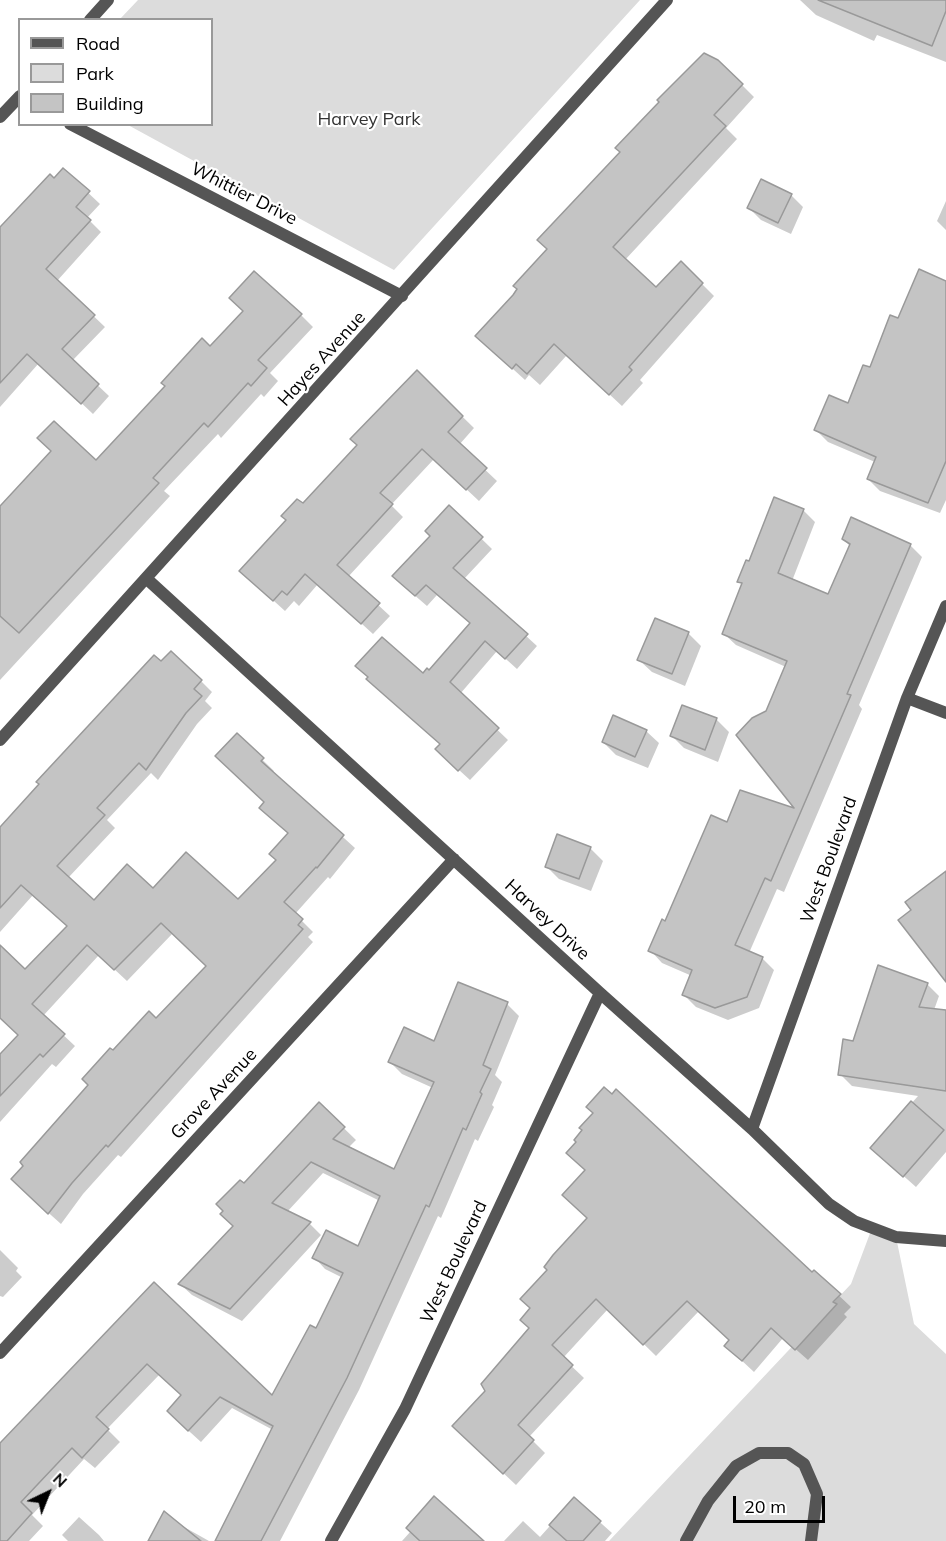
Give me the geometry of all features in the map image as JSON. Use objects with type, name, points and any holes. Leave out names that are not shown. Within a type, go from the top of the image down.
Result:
[{"type":"street","points":[[92,18],[108,0]]},
{"type":"street","name":"Hayes Avenue","points":[[0,740],[667,0]]},
{"type":"street","points":[[0,117],[18,98]]},
{"type":"street","name":"Whittier Drive","points":[[74,126],[402,296]]},
{"type":"street","name":"Harvey Drive","points":[[147,579],[752,1129],[829,1204],[854,1221],[896,1237],[946,1241]]},
{"type":"street","name":"West Boulevard","points":[[752,1129],[907,698],[946,606]]},
{"type":"street","points":[[907,698],[946,713]]},
{"type":"street","name":"Grove Avenue","points":[[0,1353],[454,859]]},
{"type":"street","name":"West Boulevard","points":[[331,1541],[405,1409],[600,993]]},
{"type":"street","points":[[686,1541],[708,1501],[736,1466],[759,1453],[788,1453],[804,1464],[817,1494],[811,1541]]},
{"type":"green space","name":"Harvey Park","points":[[138,0],[640,0],[394,270],[130,126],[213,126],[213,18],[121,18]]},
{"type":"green space","points":[[872,1228],[896,1237],[914,1324],[946,1354],[946,1541],[609,1541],[851,1284]]},
{"type":"building","points":[[818,0],[946,0],[946,11],[932,46]]},
{"type":"building","points":[[704,53],[718,60],[743,84],[714,115],[726,126],[613,247],[656,287],[681,261],[703,283],[629,367],[632,370],[609,395],[554,344],[527,374],[516,364],[512,369],[475,336],[513,295],[517,289],[513,286],[547,249],[537,240],[620,152],[615,148],[659,102],[657,100]]},
{"type":"building","points":[[63,168],[90,191],[76,207],[91,220],[46,269],[95,315],[62,349],[99,384],[81,404],[27,354],[0,383],[0,227],[50,174],[54,178]]},
{"type":"building","points":[[761,179],[792,194],[778,223],[747,208]]},
{"type":"building","points":[[919,269],[946,281],[946,461],[928,503],[867,479],[876,457],[814,430],[829,395],[848,403],[863,365],[870,367],[890,315],[898,318]]},
{"type":"building","points":[[254,271],[302,314],[258,360],[267,368],[251,386],[248,383],[208,427],[204,423],[153,478],[159,483],[19,633],[0,616],[0,506],[51,451],[37,438],[54,421],[96,460],[165,386],[161,383],[202,338],[210,346],[243,311],[229,298]]},
{"type":"building","points":[[417,370],[463,416],[448,432],[487,468],[466,490],[422,449],[380,493],[393,504],[337,565],[380,603],[361,624],[305,574],[287,595],[282,591],[273,601],[239,571],[286,520],[281,516],[297,499],[303,503],[357,445],[350,439]]},
{"type":"building","points":[[774,497],[804,509],[778,573],[828,594],[850,544],[842,539],[851,517],[911,544],[847,694],[851,695],[771,881],[765,878],[735,945],[763,957],[747,997],[715,1008],[682,995],[692,970],[648,951],[662,919],[665,921],[711,815],[727,822],[740,790],[794,808],[736,735],[752,718],[766,711],[787,661],[722,634],[742,583],[737,582],[746,560],[749,561]]},
{"type":"building","points":[[449,505],[483,537],[453,568],[528,634],[505,659],[485,641],[450,682],[499,728],[458,771],[435,749],[440,744],[366,679],[368,677],[355,666],[382,637],[423,673],[427,668],[429,670],[470,623],[426,585],[415,596],[392,576],[430,536],[425,531]]},
{"type":"building","points":[[655,618],[689,632],[672,674],[637,660]]},
{"type":"building","points":[[171,651],[202,680],[194,689],[202,696],[186,713],[146,770],[139,763],[97,808],[105,815],[57,866],[94,900],[127,864],[153,888],[186,852],[238,899],[276,860],[269,854],[288,833],[259,808],[264,802],[215,756],[237,733],[264,758],[261,761],[344,835],[317,868],[284,902],[303,919],[298,925],[303,929],[108,1147],[106,1145],[72,1183],[48,1214],[11,1179],[23,1166],[20,1162],[88,1085],[82,1079],[110,1048],[113,1050],[149,1011],[156,1018],[206,966],[161,923],[114,970],[87,945],[32,1004],[65,1034],[43,1057],[40,1054],[0,1096],[0,1054],[18,1035],[0,1018],[0,945],[25,969],[67,926],[21,885],[0,908],[0,827],[39,784],[36,782],[154,655],[161,661]]},
{"type":"building","points":[[682,705],[717,718],[705,750],[670,736]]},
{"type":"building","points":[[613,715],[647,730],[635,757],[602,742]]},
{"type":"building","points":[[557,834],[591,847],[579,879],[545,867]]},
{"type":"building","points":[[946,871],[946,982],[898,920],[911,910],[905,902]]},
{"type":"building","points":[[878,965],[928,983],[919,1007],[946,1010],[946,1091],[838,1075],[843,1039],[853,1041]]},
{"type":"building","points":[[458,982],[508,1002],[483,1065],[491,1069],[466,1130],[463,1128],[429,1207],[426,1205],[347,1378],[261,1541],[215,1541],[273,1426],[220,1397],[188,1431],[167,1411],[181,1395],[147,1364],[96,1417],[109,1429],[82,1458],[72,1448],[21,1502],[32,1513],[7,1541],[0,1541],[0,1443],[154,1282],[272,1395],[310,1325],[316,1328],[343,1273],[312,1258],[326,1230],[358,1246],[380,1196],[311,1162],[272,1203],[311,1222],[230,1309],[178,1284],[233,1226],[220,1214],[223,1211],[216,1204],[240,1180],[244,1183],[319,1102],[345,1127],[333,1139],[394,1169],[434,1082],[388,1062],[404,1027],[434,1041]]},
{"type":"building","points":[[604,1087],[612,1094],[616,1089],[812,1272],[814,1270],[841,1294],[833,1302],[837,1304],[795,1350],[771,1328],[742,1361],[724,1346],[729,1340],[687,1301],[643,1345],[596,1299],[552,1345],[573,1365],[518,1425],[534,1440],[503,1474],[452,1426],[485,1391],[481,1384],[529,1328],[520,1320],[530,1308],[520,1299],[547,1270],[544,1267],[553,1255],[587,1218],[562,1195],[585,1170],[566,1153],[576,1142],[574,1140],[582,1130],[579,1128],[593,1113],[586,1107]]},
{"type":"building","points":[[911,1101],[944,1130],[903,1177],[870,1148]]},
{"type":"building","points":[[434,1496],[484,1541],[420,1541],[406,1528]]},
{"type":"building","points":[[574,1497],[601,1521],[583,1541],[567,1541],[549,1525]]},
{"type":"building","points":[[164,1511],[201,1541],[148,1541]]}]
